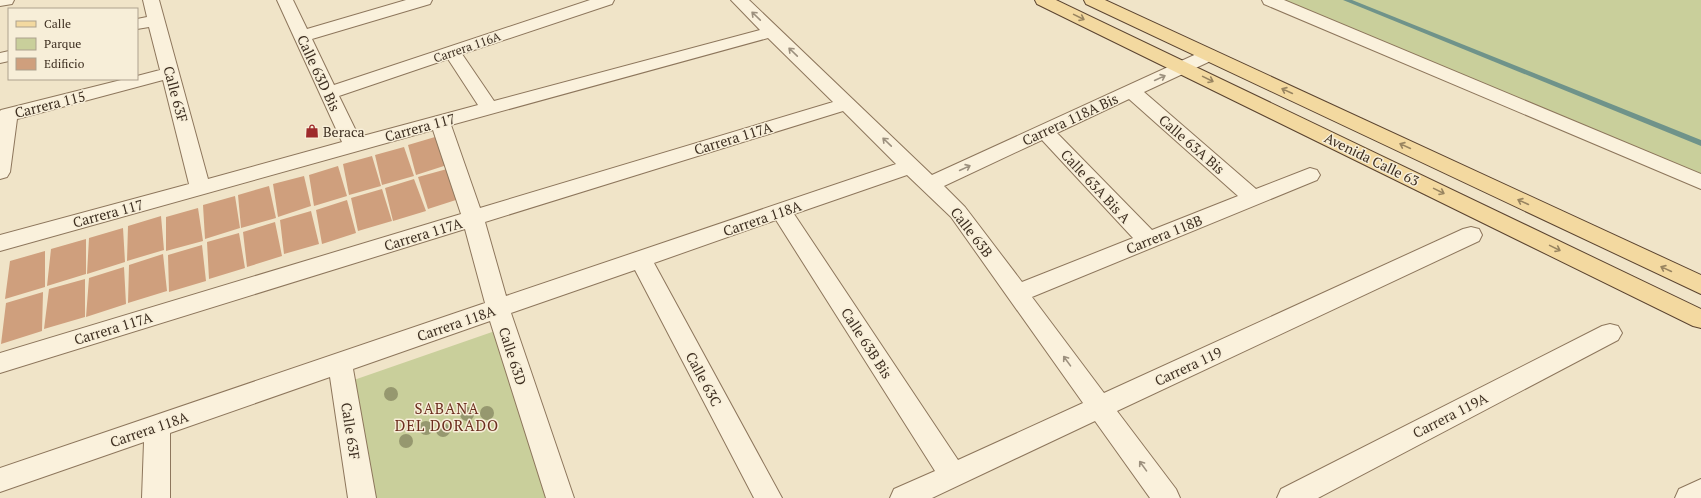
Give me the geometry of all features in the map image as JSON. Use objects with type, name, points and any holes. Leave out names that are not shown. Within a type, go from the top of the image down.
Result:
[{"type":"main road","name":"Avenida Calle 63","points":[[1043,0],[1701,319]]},
{"type":"main road","name":"Avenida Calle 63","points":[[1092,0],[1701,285]]},
{"type":"street","points":[[0,1],[6,0]]},
{"type":"street","name":"Calle 63F","points":[[151,0],[200,188]]},
{"type":"street","name":"Calle 63D Bis","points":[[285,0],[353,145]]},
{"type":"street","points":[[302,36],[424,0]]},
{"type":"street","name":"Carrera 116A","points":[[329,93],[606,0]]},
{"type":"street","name":"Calle 63B","points":[[739,0],[958,212],[1166,498]]},
{"type":"street","points":[[1270,0],[1701,182]]},
{"type":"street","points":[[138,24],[156,20]]},
{"type":"street","name":"Carrera 117","points":[[0,243],[440,121],[772,32]]},
{"type":"street","points":[[452,52],[489,108]]},
{"type":"street","name":"Carrera 118A Bis","points":[[930,184],[1209,55]]},
{"type":"street","name":"Carrera 115","points":[[4,116],[170,73]]},
{"type":"street","name":"Calle 63A Bis","points":[[1131,91],[1254,198]]},
{"type":"street","name":"Carrera 117A","points":[[0,363],[846,104]]},
{"type":"street","points":[[0,172],[4,116]]},
{"type":"street","name":"Calle 63D","points":[[440,121],[473,218],[498,309],[560,498]]},
{"type":"street","name":"Calle 63A Bis A","points":[[1044,131],[1148,240]]},
{"type":"street","name":"Carrera 118A","points":[[0,480],[911,166]]},
{"type":"street","name":"Carrera 118B","points":[[1018,293],[1310,175]]},
{"type":"street","name":"Calle 63B Bis","points":[[781,211],[953,476]]},
{"type":"street","name":"Carrera 119","points":[[904,498],[1471,235]]},
{"type":"street","name":"Calle 63C","points":[[641,260],[768,498]]},
{"type":"street","name":"Carrera 119A","points":[[1291,498],[1610,332]]},
{"type":"street","name":"Calle 63F","points":[[340,363],[362,498]]},
{"type":"street","points":[[156,498],[157,426]]},
{"type":"street","points":[[1689,498],[1701,491]]},
{"type":"green space","points":[[1281,0],[1701,0],[1701,176]]},
{"type":"green space","points":[[495,331],[546,498],[370,498],[351,381]]},
{"type":"building","points":[[435,137],[447,165],[416,175],[408,145]]},
{"type":"building","points":[[404,147],[414,176],[382,185],[375,155]]},
{"type":"building","points":[[372,156],[381,186],[349,195],[343,164]]},
{"type":"building","points":[[338,166],[347,196],[314,206],[309,175]]},
{"type":"building","points":[[447,169],[459,199],[428,209],[418,177]]},
{"type":"building","points":[[304,176],[311,206],[278,217],[273,184]]},
{"type":"building","points":[[414,179],[426,211],[393,221],[385,188]]},
{"type":"building","points":[[269,186],[276,218],[241,228],[238,195]]},
{"type":"building","points":[[382,189],[392,221],[358,231],[351,198]]},
{"type":"building","points":[[235,196],[240,228],[205,239],[203,205]]},
{"type":"building","points":[[347,200],[356,233],[322,244],[316,210]]},
{"type":"building","points":[[198,208],[203,241],[166,251],[166,217]]},
{"type":"building","points":[[311,211],[319,244],[284,254],[280,220]]},
{"type":"building","points":[[161,216],[164,250],[127,261],[128,226]]},
{"type":"building","points":[[275,222],[282,256],[247,267],[243,232]]},
{"type":"building","points":[[123,228],[125,262],[87,274],[89,238]]},
{"type":"building","points":[[239,233],[245,268],[209,279],[207,242]]},
{"type":"building","points":[[86,239],[86,274],[47,286],[51,249]]},
{"type":"building","points":[[202,245],[206,281],[169,292],[168,255]]},
{"type":"building","points":[[45,251],[45,287],[5,299],[10,261]]},
{"type":"building","points":[[163,254],[167,291],[128,303],[129,265]]},
{"type":"building","points":[[124,267],[126,304],[86,317],[89,278]]},
{"type":"building","points":[[85,279],[85,317],[44,329],[49,289]]},
{"type":"building","points":[[43,292],[42,331],[1,344],[6,303]]},
{"type":"waterway","points":[[1346,0],[1701,143]]},
{"type":"place","name":"Beraca","points":[[312,131]]},
{"type":"district","name":"SABANA DEL DORADO","points":[[447,416]]}]
